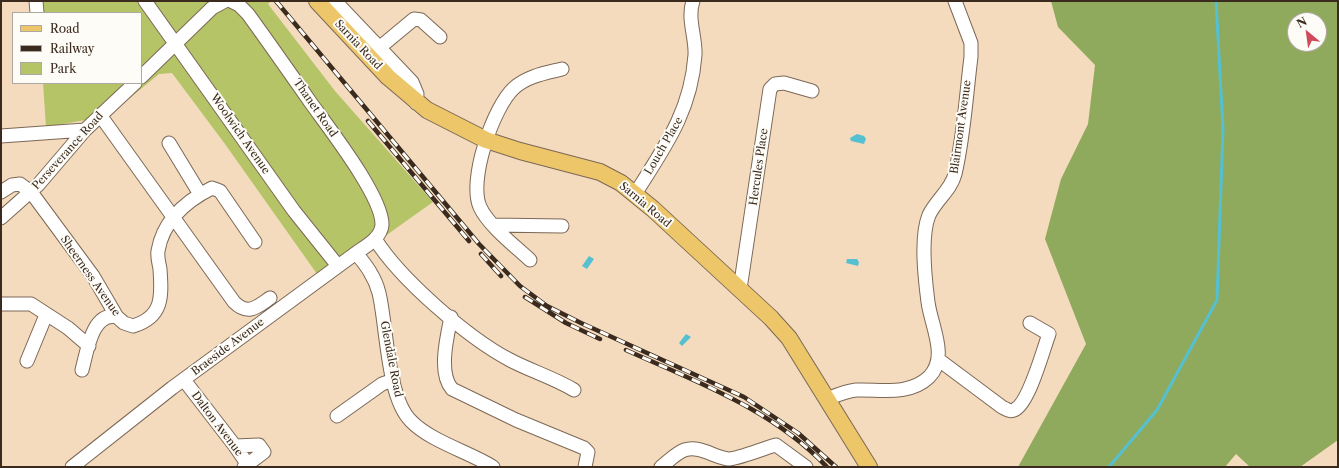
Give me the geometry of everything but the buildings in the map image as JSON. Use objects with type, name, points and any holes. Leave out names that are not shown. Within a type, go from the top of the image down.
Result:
[{"type":"main road","name":"Sarnia Road","points":[[317,1],[344,21],[374,52],[416,103],[446,121],[486,140],[520,151],[600,172],[621,183],[635,194],[740,289],[771,318],[789,338],[869,467]]},
{"type":"street","points":[[36,1],[37,12]]},
{"type":"street","name":"Woolwich Avenue","points":[[145,1],[294,211],[338,266]]},
{"type":"street","points":[[142,76],[212,8],[224,1]]},
{"type":"street","name":"Thanet Road","points":[[231,1],[239,5],[248,14],[355,164],[376,203],[382,226]]},
{"type":"street","points":[[335,1],[344,21]]},
{"type":"street","name":"Louch Place","points":[[635,194],[672,134],[687,102],[695,56],[695,37],[690,9],[693,1]]},
{"type":"street","name":"Blairmont Avenue","points":[[939,360],[938,348],[928,304],[925,277],[925,240],[929,215],[955,176],[971,57],[971,43],[955,1]]},
{"type":"street","points":[[374,52],[414,19],[420,20],[440,37]]},
{"type":"street","points":[[530,260],[494,225],[480,208],[477,200],[480,154],[492,124],[507,96],[515,88],[541,74],[562,69]]},
{"type":"street","name":"Hercules Place","points":[[740,289],[770,90],[775,84],[784,83],[812,91]]},
{"type":"street","name":"Perseverance Road","points":[[1,218],[31,192],[85,130],[134,84]]},
{"type":"street","points":[[100,115],[239,307],[247,310],[254,308],[270,298]]},
{"type":"street","points":[[1,136],[85,130]]},
{"type":"street","points":[[169,143],[200,194]]},
{"type":"street","points":[[1,192],[12,185],[20,184],[31,192]]},
{"type":"street","points":[[174,216],[200,194],[212,188],[220,191],[256,242]]},
{"type":"street","name":"Sheerness Avenue","points":[[31,192],[51,222],[93,276],[117,317],[124,323],[133,326],[150,319],[157,308],[160,294],[158,252],[161,238],[174,216]]},
{"type":"street","points":[[494,225],[562,226]]},
{"type":"street","name":"Braeside Avenue","points":[[76,466],[184,380],[375,239],[380,233],[382,226]]},
{"type":"street","points":[[375,239],[399,271],[451,317],[496,352],[574,390]]},
{"type":"street","name":"Glendale Road","points":[[356,253],[373,277],[379,292],[393,380],[402,411],[418,428],[493,467]]},
{"type":"street","points":[[1,304],[31,304],[68,328],[89,346]]},
{"type":"street","points":[[27,360],[46,315]]},
{"type":"street","points":[[82,370],[97,325],[101,320],[110,315],[117,317]]},
{"type":"street","points":[[451,317],[444,372],[447,384],[452,389],[488,407],[584,448],[588,452],[585,467]]},
{"type":"street","points":[[827,399],[855,390],[907,389],[918,385],[929,377],[936,368],[939,360],[1002,407],[1009,411],[1014,410],[1021,405],[1028,392],[1049,334],[1030,323]]},
{"type":"street","name":"Dalton Avenue","points":[[184,380],[236,446],[246,466]]},
{"type":"street","points":[[337,416],[382,384],[393,380]]},
{"type":"street","points":[[236,446],[254,444],[262,446],[264,452],[246,466]]},
{"type":"street","points":[[661,467],[677,454],[688,448],[698,449],[728,459],[736,458],[750,452],[776,445],[806,467]]},
{"type":"green space","points":[[38,1],[271,1],[268,4],[335,91],[433,202],[322,281],[225,144],[172,73],[159,74],[108,116],[46,127],[43,84],[142,84],[142,12],[39,12]]},
{"type":"green space","points":[[1051,1],[1338,1],[1338,440],[1300,467],[1250,467],[1236,454],[1225,467],[1018,467],[1086,344],[1045,239],[1061,179],[1088,124],[1095,65],[1058,27]]},
{"type":"water","points":[[857,134],[864,136],[866,139],[864,144],[851,141],[850,138]]},
{"type":"water","points":[[589,256],[594,259],[587,269],[582,266]]},
{"type":"water","points":[[847,259],[857,259],[859,262],[858,266],[846,263]]},
{"type":"water","points":[[686,334],[691,337],[682,346],[679,343]]},
{"type":"waterway","points":[[1109,467],[1157,410],[1217,300],[1223,129],[1216,1]]},
{"type":"railway","points":[[276,1],[479,244],[520,286],[547,306],[581,323],[744,397],[798,433],[836,467]]},
{"type":"railway","points":[[368,121],[469,241]]},
{"type":"railway","points":[[481,254],[501,276]]},
{"type":"railway","points":[[525,297],[566,323],[600,339]]},
{"type":"railway","points":[[626,350],[706,386],[758,413],[782,429],[827,467]]}]
